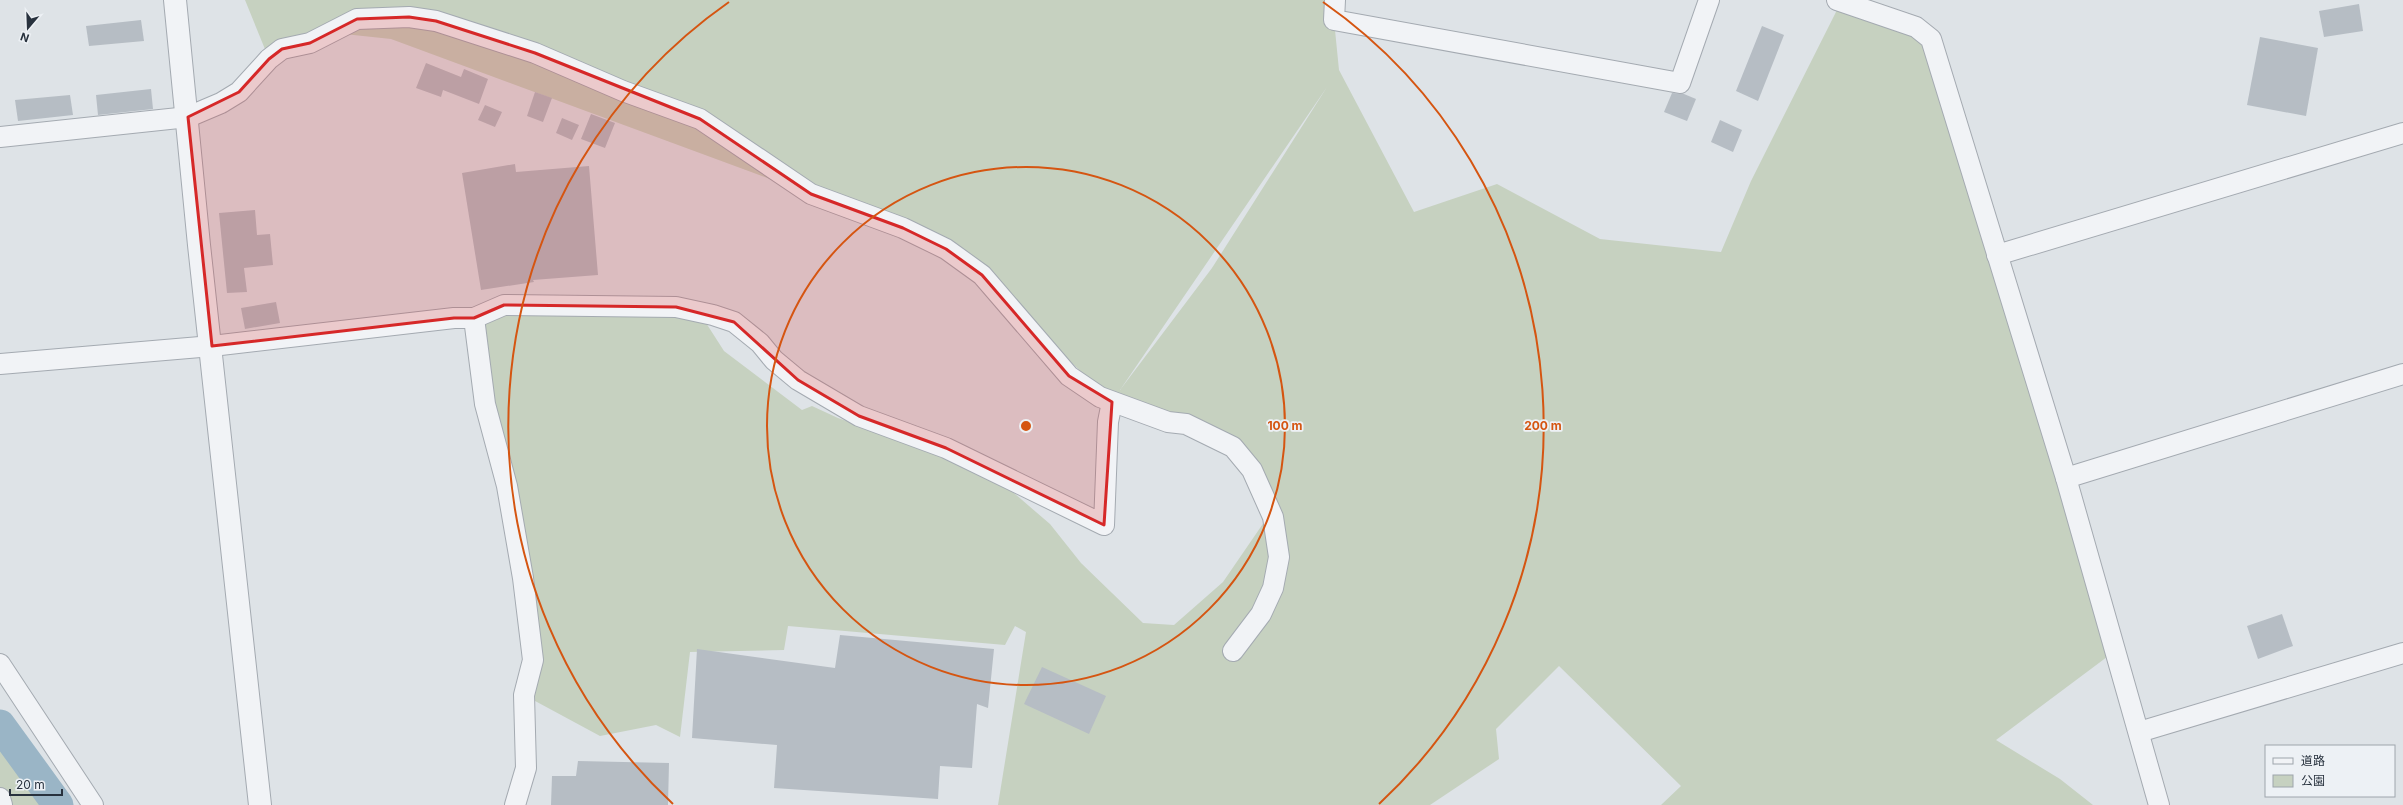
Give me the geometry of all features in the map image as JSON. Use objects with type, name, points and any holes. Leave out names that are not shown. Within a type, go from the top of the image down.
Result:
[{"type":"street","points":[[175,0],[188,118],[199,245],[212,346],[260,805]]},
{"type":"street","points":[[1335,0],[1334,20],[1680,83],[1709,0]]},
{"type":"street","points":[[1836,0],[1916,27],[1932,39],[2066,478],[2159,805]]},
{"type":"street","points":[[0,137],[188,118],[221,103],[239,92],[269,59],[282,50],[310,43],[357,20],[409,17],[436,21],[535,53],[623,91],[700,119],[811,194],[903,228],[946,249],[982,275],[1069,376],[1100,396],[1112,402],[1168,422],[1186,424],[1207,433],[1233,448],[1252,470],[1276,526],[1279,557],[1273,588],[1261,614],[1233,651]]},
{"type":"street","points":[[1997,255],[2403,133]]},
{"type":"street","points":[[0,364],[212,346],[454,318],[474,318],[504,306],[676,307],[713,315],[734,322],[760,343],[774,360],[798,380],[859,416],[946,448],[1104,525],[1108,422],[1112,402]]},
{"type":"street","points":[[474,318],[485,404],[507,486],[523,578],[533,660],[524,695],[526,768],[515,805]]},
{"type":"street","points":[[2066,478],[2403,374]]},
{"type":"street","points":[[2139,732],[2403,653]]},
{"type":"street","points":[[0,664],[93,805]]},
{"type":"street","points":[[0,798],[2,805]]},
{"type":"highlighted area","points":[[409,17],[436,21],[535,53],[700,119],[811,194],[903,228],[946,249],[982,275],[1069,376],[1112,402],[1104,525],[946,448],[859,416],[798,380],[734,322],[676,307],[504,305],[474,318],[454,318],[212,346],[188,117],[239,92],[269,59],[282,49],[310,43],[357,19]]},
{"type":"green space","points":[[245,0],[1335,0],[1334,20],[1339,70],[1414,212],[1497,184],[1600,239],[1721,252],[1751,181],[1837,10],[1931,39],[2115,651],[1996,740],[2060,779],[2093,805],[1661,805],[1681,786],[1559,666],[1496,729],[1499,759],[1430,805],[998,805],[1026,632],[1015,626],[1005,645],[788,626],[784,650],[690,652],[680,737],[656,725],[600,736],[524,695],[526,602],[474,318],[517,306],[699,312],[724,351],[802,410],[812,406],[838,418],[921,447],[1008,488],[1050,524],[1081,563],[1143,623],[1174,625],[1223,582],[1271,512],[1246,463],[1112,402],[982,275],[778,182],[391,39],[316,31],[269,59]],"holes":[[[1327,87],[1212,268],[1120,390]]]},
{"type":"green space","points":[[0,750],[28,783],[43,805],[0,805]]},
{"type":"building","points":[[2359,4],[2363,31],[2324,37],[2319,11]]},
{"type":"building","points":[[141,20],[144,41],[89,46],[86,26]]},
{"type":"building","points":[[1762,26],[1784,35],[1758,101],[1736,91]]},
{"type":"building","points":[[2260,37],[2318,48],[2306,116],[2247,105]]},
{"type":"building","points":[[426,63],[461,77],[464,69],[488,79],[479,104],[443,90],[441,97],[416,88]]},
{"type":"building","points":[[151,89],[153,109],[98,115],[96,95]]},
{"type":"building","points":[[535,92],[552,98],[543,122],[527,116]]},
{"type":"building","points":[[1672,93],[1684,94],[1696,99],[1687,121],[1664,112]]},
{"type":"building","points":[[70,95],[73,115],[18,121],[15,100]]},
{"type":"building","points":[[485,105],[502,112],[495,127],[478,120]]},
{"type":"building","points":[[591,114],[615,123],[605,148],[581,139]]},
{"type":"building","points":[[562,118],[579,125],[572,140],[556,133]]},
{"type":"building","points":[[1720,120],[1742,130],[1733,152],[1711,142]]},
{"type":"building","points":[[515,164],[516,172],[589,166],[598,275],[533,280],[534,282],[481,290],[462,173]]},
{"type":"building","points":[[255,210],[257,235],[270,234],[273,265],[244,268],[247,292],[227,293],[219,213]]},
{"type":"building","points":[[276,302],[280,323],[245,329],[241,308]]},
{"type":"building","points":[[2282,614],[2293,646],[2258,659],[2247,626]]},
{"type":"building","points":[[840,635],[994,649],[988,708],[977,704],[972,768],[940,766],[938,799],[774,788],[777,745],[692,738],[697,649],[835,668]]},
{"type":"building","points":[[1042,667],[1106,696],[1089,734],[1024,704]]},
{"type":"building","points":[[578,761],[669,763],[668,805],[551,805],[552,776],[576,776]]},
{"type":"waterway","points":[[0,725],[58,805]]}]
